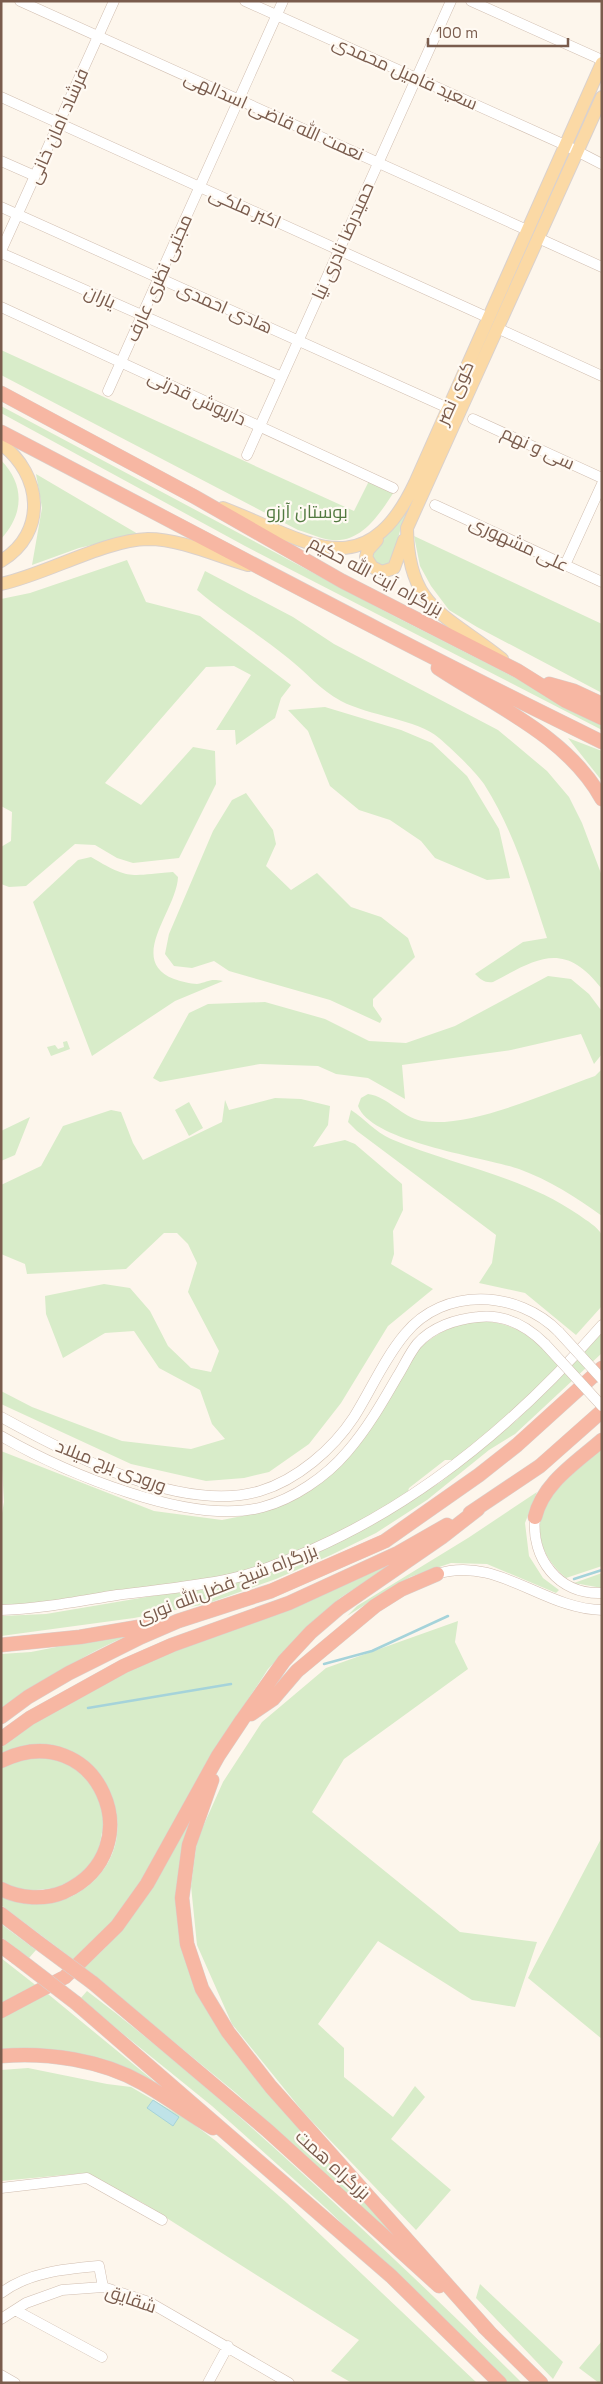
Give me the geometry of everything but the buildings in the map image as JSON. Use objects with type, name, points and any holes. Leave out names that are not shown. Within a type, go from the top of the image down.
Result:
[{"type":"highway","name":"بزرگراه آیت الله حکیم","points":[[1,394],[194,497],[342,581],[518,671],[566,700],[602,718]]},
{"type":"highway","points":[[1,432],[273,573],[400,642],[602,742]]},
{"type":"highway","points":[[400,642],[535,729],[577,766],[602,799]]},
{"type":"highway","points":[[531,679],[574,691],[602,704]]},
{"type":"highway","name":"بزرگراه شیخ فضل‌الله نوری","points":[[1,1717],[28,1697],[69,1673],[141,1637],[178,1621],[271,1591],[385,1541],[479,1475],[517,1444],[602,1368]]},
{"type":"highway","points":[[1,2011],[65,1977],[117,1926],[147,1884],[218,1756],[284,1661],[311,1632],[339,1608],[540,1466],[602,1411]]},
{"type":"highway","points":[[535,1517],[543,1495],[602,1440]]},
{"type":"highway","points":[[1,1739],[30,1718],[124,1666],[172,1645],[288,1603],[342,1580],[398,1553],[478,1509]]},
{"type":"highway","points":[[242,1720],[273,1699],[297,1671],[375,1606],[402,1589],[437,1574]]},
{"type":"highway","points":[[1,1645],[80,1636],[178,1621]]},
{"type":"highway","points":[[1,1761],[17,1755],[45,1751],[63,1754],[74,1759],[86,1768],[103,1790],[111,1822],[106,1851],[89,1876],[75,1887],[46,1897],[18,1895],[1,1889]]},
{"type":"highway","points":[[218,1756],[210,1790],[189,1845],[182,1898],[187,1944],[202,1989],[228,2032],[260,2075],[491,2334]]},
{"type":"highway","name":"بزرگراه همت","points":[[1,1914],[93,1984],[267,2130],[491,2334],[541,2383]]},
{"type":"highway","points":[[1,1946],[76,2003],[243,2146],[391,2276],[500,2383]]},
{"type":"highway","points":[[1,2056],[53,2057],[81,2061],[123,2073],[142,2082],[186,2112],[243,2146]]},
{"type":"main road","name":"کوی نصر","points":[[194,497],[322,547],[350,549],[360,546],[388,528],[402,510],[602,62]]},
{"type":"main road","name":"کوی نصر","points":[[518,671],[471,634],[439,612],[426,599],[412,572],[408,554],[408,528],[602,97]]},
{"type":"main road","points":[[1,444],[23,467],[34,490],[35,505],[26,536],[9,556],[1,561]]},
{"type":"main road","points":[[388,528],[366,554],[368,562],[382,572],[394,568],[408,528]]},
{"type":"main road","points":[[1,584],[48,571],[109,547],[148,539],[191,548],[273,573]]},
{"type":"street","name":"نعمت الله قاضی اسدالهی","points":[[20,1],[528,230]]},
{"type":"street","name":"فرشاد امان خانی","points":[[1,252],[114,1]]},
{"type":"street","name":"سعید فامیل محمدی","points":[[245,1],[565,145],[577,153],[602,164]]},
{"type":"street","name":"مجتبی نظری عارف","points":[[108,390],[283,1]]},
{"type":"street","name":"حمیدرضا نادری نیا","points":[[247,455],[451,1]]},
{"type":"street","points":[[471,1],[602,62]]},
{"type":"street","name":"اکبر ملکی","points":[[1,98],[489,318]]},
{"type":"street","points":[[1,161],[35,176]]},
{"type":"street","name":"هادی احمدی","points":[[1,207],[448,408]]},
{"type":"street","points":[[538,238],[602,267]]},
{"type":"street","name":"یاران","points":[[1,252],[282,377]]},
{"type":"street","name":"داریوش قدرتی","points":[[1,308],[393,488]]},
{"type":"street","points":[[498,328],[602,376]]},
{"type":"street","name":"سی و نهم","points":[[473,419],[602,478]]},
{"type":"street","points":[[565,565],[602,484]]},
{"type":"street","name":"علی مشهوری","points":[[435,505],[602,582]]},
{"type":"street","name":"ورودی برج میلاد","points":[[1,1417],[50,1443],[105,1468],[186,1494],[227,1496],[262,1491],[293,1476],[312,1462],[347,1427],[405,1334],[424,1317],[436,1310],[466,1300],[495,1299],[508,1301],[533,1311],[559,1332],[602,1379]]},
{"type":"street","points":[[1,1436],[68,1469],[106,1484],[186,1508],[227,1513],[263,1507],[295,1493],[330,1470],[360,1437],[418,1343],[438,1328],[460,1319],[493,1317],[516,1323],[537,1335],[602,1406]]},
{"type":"street","points":[[1,1610],[65,1604],[229,1579],[264,1569],[329,1542],[400,1503],[482,1443],[523,1408],[602,1325]]},
{"type":"street","points":[[347,1427],[360,1437]]},
{"type":"street","points":[[535,1517],[534,1531],[537,1549],[549,1570],[576,1589],[592,1593],[602,1592]]},
{"type":"street","points":[[437,1574],[448,1570],[472,1569],[493,1573],[584,1610],[602,1610]]},
{"type":"street","points":[[1,2188],[88,2178],[162,2220]]},
{"type":"street","points":[[1,2293],[13,2284],[55,2270],[99,2266],[103,2287]]},
{"type":"street","name":"شقایق","points":[[1,2319],[15,2310],[62,2290],[103,2287],[149,2302],[289,2383]]},
{"type":"street","points":[[15,2310],[102,2357]]},
{"type":"street","points":[[208,2383],[228,2346]]},
{"type":"street","points":[[1,2375],[14,2383]]},
{"type":"green space","name":"بوستان آرزو","points":[[1,350],[354,511],[369,481],[394,492],[369,525],[352,537],[343,540],[332,540],[298,530],[1,375]]},
{"type":"green space","points":[[1,406],[394,616],[602,722],[602,730],[245,546],[1,413]]},
{"type":"green space","points":[[1,460],[14,479],[19,499],[14,520],[1,539]]},
{"type":"green space","points":[[36,474],[138,534],[79,548],[32,565],[42,508]]},
{"type":"green space","points":[[409,510],[400,531],[391,563],[380,567],[372,559],[373,549]]},
{"type":"green space","points":[[414,536],[602,624],[602,693],[477,627],[449,610],[431,586],[420,566]]},
{"type":"green space","points":[[127,560],[146,602],[200,616],[291,685],[281,698],[275,718],[236,745],[235,730],[216,730],[251,675],[234,666],[206,667],[105,783],[141,805],[193,747],[215,751],[216,784],[179,858],[133,863],[117,858],[95,845],[75,844],[26,886],[9,887],[1,884],[1,847],[11,841],[12,812],[1,806],[1,599],[30,593]]},
{"type":"green space","points":[[205,571],[293,617],[334,644],[498,730],[547,771],[569,797],[582,823],[602,876],[602,989],[575,964],[563,959],[550,958],[537,961],[493,982],[483,981],[475,974],[523,942],[547,938],[513,840],[484,784],[475,772],[430,732],[406,722],[352,706],[326,692],[295,663],[197,590]]},
{"type":"green space","points":[[325,707],[401,730],[432,743],[467,776],[499,829],[510,878],[487,880],[435,858],[421,841],[390,820],[359,810],[330,786],[308,731],[288,710]]},
{"type":"green space","points":[[568,738],[602,751],[602,781]]},
{"type":"green space","points":[[246,793],[273,830],[276,844],[266,866],[291,890],[317,873],[351,907],[381,917],[408,938],[415,957],[373,999],[373,1006],[382,1019],[380,1023],[330,1000],[229,971],[214,961],[192,968],[174,966],[165,954],[169,934],[213,831],[232,800]]},
{"type":"green space","points":[[91,857],[115,870],[131,875],[173,872],[178,877],[176,890],[158,933],[154,947],[154,960],[160,971],[176,980],[197,984],[212,980],[223,981],[175,1001],[92,1056],[33,902],[78,860]]},
{"type":"green space","points":[[548,976],[571,979],[589,994],[601,1010],[602,1054],[594,1064],[581,1034],[511,1050],[402,1065],[405,1099],[368,1078],[336,1074],[318,1066],[260,1064],[160,1082],[153,1078],[189,1013],[208,1004],[265,1002],[325,1019],[369,1041],[406,1043],[455,1026]]},
{"type":"green space","points":[[67,1041],[70,1049],[51,1056],[47,1047],[55,1045],[58,1049],[64,1047],[63,1042]]},
{"type":"green space","points":[[602,1069],[602,1216],[562,1190],[530,1173],[503,1164],[405,1139],[367,1119],[358,1106],[361,1098],[368,1094],[382,1099],[408,1116],[422,1121],[462,1120],[509,1108],[595,1076]]},
{"type":"green space","points":[[275,1098],[301,1099],[330,1106],[328,1125],[313,1147],[345,1140],[355,1144],[402,1184],[403,1210],[393,1231],[394,1254],[391,1264],[433,1289],[388,1326],[341,1403],[309,1444],[269,1472],[244,1478],[206,1481],[131,1464],[1,1404],[1,1391],[32,1407],[122,1441],[191,1449],[225,1439],[212,1424],[200,1390],[159,1368],[134,1331],[105,1333],[63,1358],[46,1314],[45,1296],[104,1284],[130,1288],[150,1311],[168,1346],[191,1368],[211,1372],[219,1351],[188,1292],[197,1263],[188,1244],[177,1233],[164,1233],[126,1269],[27,1274],[25,1264],[1,1254],[1,1185],[41,1166],[63,1126],[111,1110],[121,1112],[133,1143],[143,1160],[222,1122],[225,1100],[229,1110]]},
{"type":"green space","points":[[189,1102],[203,1128],[189,1136],[175,1110]]},
{"type":"green space","points":[[351,1110],[380,1133],[391,1139],[511,1180],[557,1201],[592,1224],[602,1235],[602,1306],[576,1335],[525,1293],[479,1283],[492,1263],[496,1235],[357,1131],[348,1122]]},
{"type":"green space","points":[[30,1117],[15,1155],[1,1161],[1,1131]]},
{"type":"green space","points":[[480,1321],[505,1325],[524,1334],[541,1347],[559,1365],[522,1403],[455,1460],[445,1460],[409,1488],[407,1494],[342,1532],[265,1565],[226,1576],[33,1604],[1,1606],[1,1519],[4,1502],[1,1451],[154,1511],[222,1520],[267,1511],[348,1457],[364,1439],[419,1349],[439,1333],[463,1324]]},
{"type":"green space","points":[[602,1332],[602,1353],[515,1434],[489,1450],[427,1500],[376,1533],[276,1579],[206,1604],[134,1618],[1,1636],[1,1616],[46,1614],[217,1585],[358,1532],[441,1482],[517,1420]]},
{"type":"green space","points":[[602,1447],[602,1566],[566,1578],[548,1558],[543,1547],[540,1536],[542,1512],[547,1501],[560,1483]]},
{"type":"green space","points":[[537,1492],[525,1523],[529,1556],[543,1578],[559,1590],[556,1593],[487,1564],[451,1563],[410,1577],[347,1616],[357,1606],[468,1538]]},
{"type":"green space","points":[[435,1536],[340,1598],[268,1669],[213,1753],[144,1879],[111,1924],[74,1960],[1,1905],[1,1895],[55,1901],[68,1898],[77,1893],[89,1885],[109,1861],[117,1833],[115,1806],[103,1780],[85,1760],[61,1748],[32,1745],[1,1756],[1,1748],[48,1712],[100,1683],[155,1657]]},
{"type":"green space","points":[[602,1573],[602,1588],[574,1583]]},
{"type":"green space","points":[[458,1621],[455,1642],[468,1669],[344,1759],[312,1812],[460,1932],[537,1942],[515,2007],[472,2000],[378,1941],[318,2024],[344,2048],[344,2077],[393,2117],[415,2086],[425,2097],[391,2139],[451,2190],[416,2230],[304,2113],[232,2024],[197,1945],[191,1886],[197,1840],[223,1782],[262,1722],[326,1668]]},
{"type":"green space","points":[[143,1630],[87,1655],[52,1676],[1,1711],[1,1654],[31,1652]]},
{"type":"green space","points":[[36,1757],[49,1757],[72,1765],[94,1786],[105,1815],[98,1855],[80,1876],[56,1888],[25,1891],[1,1884],[1,1766]]},
{"type":"green space","points":[[206,1789],[181,1866],[195,1983],[419,2261],[236,2093],[84,1968],[106,1947]]},
{"type":"green space","points":[[602,1837],[602,2039],[528,1978]]},
{"type":"green space","points":[[1,1924],[36,1950],[29,1958],[1,1937]]},
{"type":"green space","points":[[1,1958],[38,1987],[1,2004]]},
{"type":"green space","points":[[87,1991],[174,2061],[287,2159],[419,2282],[522,2383],[507,2383],[326,2208],[212,2106],[80,1999]]},
{"type":"green space","points":[[48,1994],[189,2110],[151,2082],[38,2049],[1,2049],[1,2016]]},
{"type":"green space","points":[[28,2068],[131,2087],[188,2120],[216,2141],[287,2203],[477,2383],[352,2383],[331,2371],[359,2340],[143,2203],[85,2173],[1,2181],[1,2070]]},
{"type":"green space","points":[[480,2284],[563,2362],[553,2379],[476,2298]]},
{"type":"green space","points":[[602,2341],[602,2383],[599,2383],[579,2368]]},
{"type":"water","points":[[153,2100],[179,2117],[173,2126],[147,2108]]},
{"type":"waterway","points":[[574,1579],[602,1570]]},
{"type":"waterway","points":[[324,1664],[372,1651],[448,1616]]},
{"type":"waterway","points":[[88,1708],[231,1684]]}]
